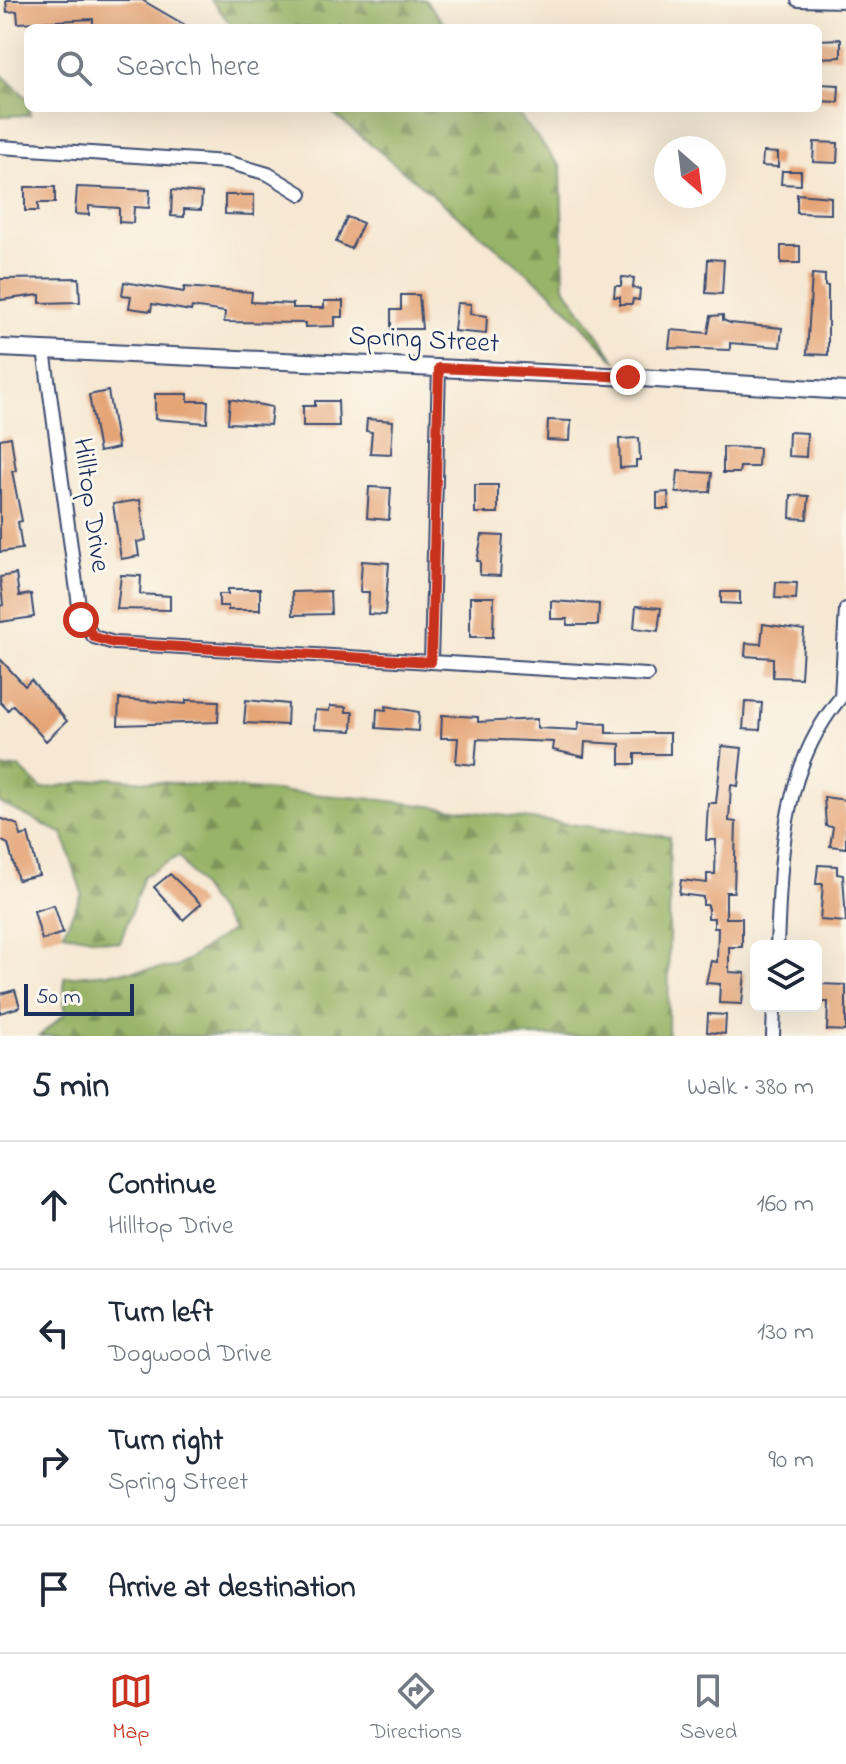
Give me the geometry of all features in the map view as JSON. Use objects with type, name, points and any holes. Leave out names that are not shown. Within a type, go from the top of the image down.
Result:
[{"type":"street","points":[[798,0],[846,1]]},
{"type":"street","points":[[0,147],[227,162],[268,174],[301,194]]},
{"type":"street","name":"Spring Street","points":[[0,348],[846,391]]},
{"type":"street","name":"Hilltop Drive","points":[[44,350],[81,620],[94,637],[114,643],[647,675]]},
{"type":"street","points":[[431,662],[439,368]]},
{"type":"street","points":[[777,940],[783,828],[801,768],[822,720],[844,697],[846,609]]},
{"type":"street","points":[[773,1036],[774,1012]]},
{"type":"green space","points":[[211,0],[425,0],[445,24],[231,24]]},
{"type":"green space","points":[[0,73],[24,95],[24,112],[30,112],[30,115],[0,116]]},
{"type":"green space","points":[[331,112],[516,112],[561,167],[564,286],[617,362],[553,294]]},
{"type":"green space","points":[[19,767],[42,789],[108,778],[374,799],[670,837],[668,1036],[39,1036],[65,1014],[64,977],[177,967],[231,930],[179,856],[144,876],[120,943],[63,933],[82,894],[63,834],[0,803],[0,769]]},
{"type":"building","points":[[6,0],[142,0],[183,24],[93,24],[93,19],[18,23],[17,11],[7,12]]},
{"type":"building","points":[[841,39],[841,57],[822,58],[822,40]]},
{"type":"building","points":[[822,84],[839,85],[838,102],[822,101]]},
{"type":"building","points":[[814,142],[838,143],[837,163],[813,162]]},
{"type":"building","points":[[763,152],[778,153],[778,167],[762,166]]},
{"type":"building","points":[[782,171],[801,171],[801,185],[781,184]]},
{"type":"building","points":[[25,187],[55,187],[55,203],[38,203],[38,211],[25,211]]},
{"type":"building","points":[[77,187],[150,190],[149,208],[134,207],[133,223],[119,222],[119,208],[89,206],[89,215],[75,214]]},
{"type":"building","points":[[172,190],[202,193],[201,210],[184,209],[184,217],[171,216]]},
{"type":"building","points":[[797,194],[831,197],[831,214],[797,213]]},
{"type":"building","points":[[225,195],[254,195],[254,215],[225,214]]},
{"type":"building","points":[[347,217],[363,223],[351,249],[336,242]]},
{"type":"building","points":[[781,246],[800,246],[800,263],[781,263]]},
{"type":"building","points":[[708,259],[724,260],[722,294],[706,293]]},
{"type":"building","points":[[812,274],[825,275],[825,286],[828,286],[828,355],[807,354]]},
{"type":"building","points":[[622,277],[634,278],[633,288],[640,289],[639,300],[633,299],[632,304],[620,304],[620,297],[614,297],[615,286],[621,286]]},
{"type":"building","points":[[79,278],[80,302],[40,303],[40,295],[0,300],[0,279]]},
{"type":"building","points":[[124,282],[184,292],[184,287],[252,292],[251,302],[293,304],[293,308],[324,308],[324,301],[343,301],[343,317],[335,317],[335,326],[305,327],[305,323],[224,322],[225,312],[192,307],[191,311],[152,304],[151,311],[129,308],[131,296],[122,295]]},
{"type":"building","points":[[401,295],[419,295],[422,329],[391,329],[391,310],[401,310]]},
{"type":"building","points":[[457,303],[471,304],[470,314],[487,316],[486,334],[454,331]]},
{"type":"building","points":[[723,315],[723,320],[730,323],[782,328],[780,347],[730,343],[730,350],[669,348],[671,330],[708,333],[711,316]]},
{"type":"building","points":[[108,391],[118,448],[99,452],[89,395]]},
{"type":"building","points":[[155,394],[188,394],[188,401],[208,401],[207,423],[155,419]]},
{"type":"building","points":[[230,399],[272,407],[270,425],[228,423]]},
{"type":"building","points":[[315,401],[338,401],[339,426],[303,426],[303,406],[315,406]]},
{"type":"building","points":[[367,419],[393,421],[391,454],[370,453],[372,432],[366,431]]},
{"type":"building","points":[[548,420],[571,421],[570,441],[547,440]]},
{"type":"building","points":[[789,432],[807,433],[806,457],[788,456]]},
{"type":"building","points":[[11,437],[16,471],[12,471],[22,521],[18,522],[22,549],[0,552],[0,439]]},
{"type":"building","points":[[639,438],[640,460],[636,460],[636,467],[620,468],[619,439]]},
{"type":"building","points":[[723,447],[759,448],[758,467],[740,467],[739,473],[723,473]]},
{"type":"building","points":[[678,471],[712,473],[710,492],[676,493]]},
{"type":"building","points":[[475,485],[498,485],[498,513],[475,513]]},
{"type":"building","points":[[369,487],[391,488],[389,520],[367,518]]},
{"type":"building","points":[[668,492],[669,509],[657,509],[657,493]]},
{"type":"building","points":[[791,495],[809,496],[807,519],[790,518]]},
{"type":"building","points":[[140,500],[146,540],[137,542],[139,556],[121,559],[113,504]]},
{"type":"building","points":[[482,535],[503,536],[500,576],[480,575],[480,561],[477,561]]},
{"type":"building","points":[[362,561],[389,563],[385,615],[368,614],[369,592],[360,592]]},
{"type":"building","points":[[16,574],[19,596],[31,594],[34,617],[0,622],[0,606],[3,605],[0,577]]},
{"type":"building","points":[[121,575],[141,576],[140,594],[170,596],[170,610],[117,609]]},
{"type":"building","points":[[776,582],[797,583],[796,599],[775,598]]},
{"type":"building","points":[[228,589],[260,589],[260,610],[228,610],[228,606],[219,606],[219,594],[228,594]]},
{"type":"building","points":[[330,591],[331,614],[293,615],[292,592]]},
{"type":"building","points":[[721,592],[740,592],[740,604],[721,603]]},
{"type":"building","points":[[470,597],[494,597],[493,637],[470,637]]},
{"type":"building","points":[[551,601],[599,604],[598,625],[567,625],[567,619],[551,619]]},
{"type":"building","points":[[636,606],[661,608],[658,631],[634,628]]},
{"type":"building","points":[[763,624],[804,630],[801,678],[773,677],[773,658],[745,656],[746,643],[761,644]]},
{"type":"building","points":[[0,659],[25,686],[31,680],[67,721],[46,741],[13,705],[8,710],[0,702]]},
{"type":"building","points":[[119,699],[186,704],[186,700],[219,701],[218,722],[118,725]]},
{"type":"building","points":[[246,700],[288,704],[287,725],[244,723]]},
{"type":"building","points":[[745,702],[762,703],[760,730],[743,729]]},
{"type":"building","points":[[330,706],[346,707],[346,712],[353,712],[352,731],[314,729],[315,710],[329,711]]},
{"type":"building","points":[[386,706],[419,712],[418,731],[376,728],[377,709],[386,710]]},
{"type":"building","points":[[442,715],[478,717],[478,722],[537,719],[537,728],[578,730],[579,722],[606,724],[606,733],[670,733],[670,754],[635,754],[635,764],[620,764],[620,744],[585,742],[584,757],[553,750],[554,742],[477,739],[475,765],[456,763],[458,738],[441,738]]},
{"type":"building","points":[[722,746],[742,748],[738,786],[731,785],[729,821],[736,822],[734,892],[726,892],[726,918],[742,918],[742,947],[729,947],[729,972],[745,973],[742,1004],[719,1003],[720,984],[706,983],[711,961],[717,962],[718,928],[714,928],[714,918],[708,918],[708,905],[703,905],[703,897],[679,894],[681,880],[707,883],[707,874],[715,874],[716,840],[706,840],[708,803],[716,803]]},
{"type":"building","points":[[824,797],[846,800],[846,848],[830,846],[833,827],[826,826]]},
{"type":"building","points":[[0,818],[18,825],[21,836],[28,834],[39,875],[18,880],[8,844],[0,840]]},
{"type":"building","points":[[818,865],[837,866],[837,874],[843,875],[846,922],[820,920],[823,884],[816,884]]},
{"type":"building","points":[[170,874],[201,904],[183,920],[154,887]]},
{"type":"building","points":[[54,905],[63,933],[42,940],[34,911]]},
{"type":"building","points":[[822,984],[846,985],[846,1031],[827,1030],[828,1002],[822,1002]]},
{"type":"building","points":[[15,990],[20,1007],[0,1013],[0,994]]},
{"type":"building","points":[[708,1014],[726,1015],[725,1034],[707,1032]]},
{"type":"route","points":[[81,620],[94,637],[114,643],[431,662],[439,368],[628,377]]}]
